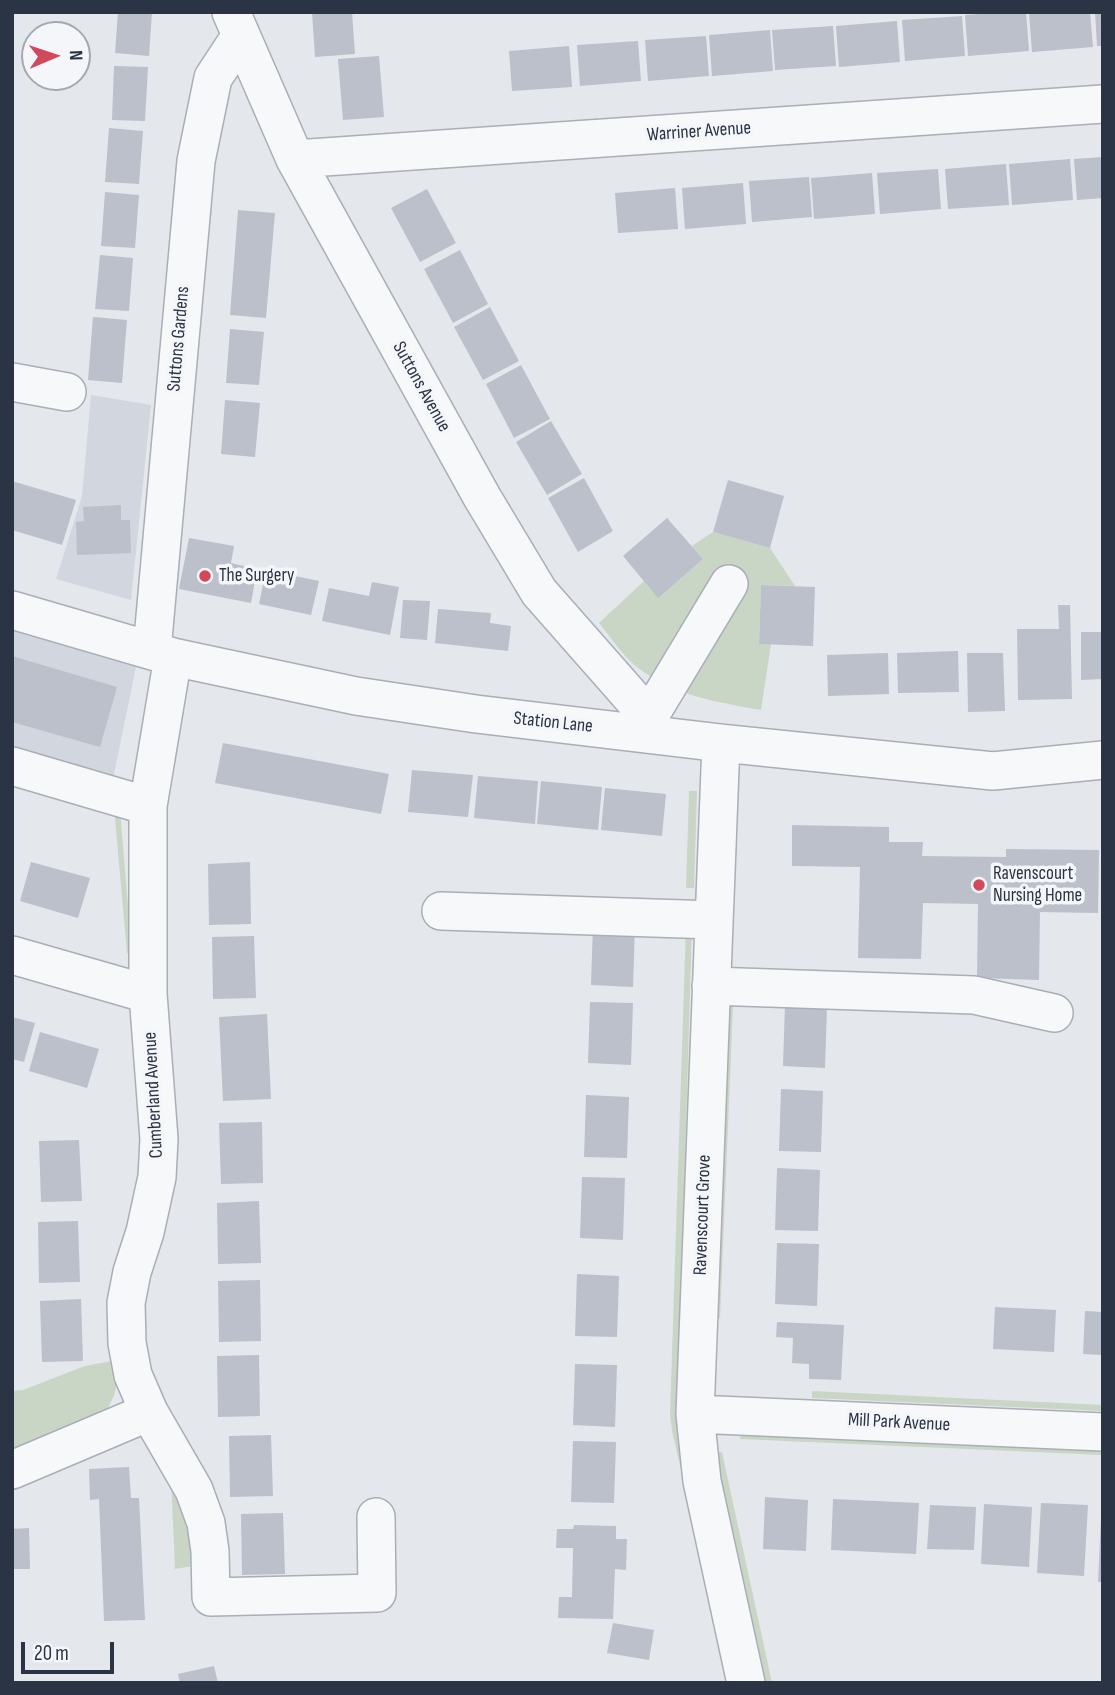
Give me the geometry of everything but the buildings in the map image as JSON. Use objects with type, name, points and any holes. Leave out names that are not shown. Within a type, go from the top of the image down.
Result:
[{"type":"street","name":"Suttons Avenue","points":[[235,24],[295,159],[482,496],[539,592],[652,726]]},
{"type":"street","name":"Suttons Gardens","points":[[163,653],[196,161],[213,78],[235,24]]},
{"type":"street","name":"Warriner Avenue","points":[[295,159],[1103,104]]},
{"type":"street","points":[[12,382],[67,392]]},
{"type":"street","points":[[652,726],[729,584]]},
{"type":"street","name":"Station Lane","points":[[12,610],[163,653],[356,696],[476,714],[652,726],[721,743],[993,771],[1103,760]]},
{"type":"street","name":"Cumberland Avenue","points":[[163,653],[148,806],[148,994],[159,1139],[157,1177],[126,1303],[127,1343],[133,1375],[149,1412],[194,1490],[206,1522],[211,1597],[377,1593],[376,1517]]},
{"type":"street","name":"Ravenscourt Grove","points":[[721,743],[695,1414],[702,1482],[746,1683]]},
{"type":"street","points":[[12,765],[148,806]]},
{"type":"street","points":[[441,911],[714,920]]},
{"type":"street","points":[[12,955],[148,994]]},
{"type":"street","points":[[711,986],[974,995],[1054,1013]]},
{"type":"street","points":[[12,1469],[149,1412]]},
{"type":"street","name":"Mill Park Avenue","points":[[695,1414],[1103,1432]]},
{"type":"shaded area","points":[[91,395],[151,405],[131,600],[56,579],[82,496]]},
{"type":"shaded area","points":[[12,631],[136,667],[108,803],[12,774]]},
{"type":"green space","points":[[713,532],[770,548],[795,586],[761,585],[759,643],[771,644],[761,710],[709,700],[659,681],[630,661],[599,623],[644,581],[658,597],[703,559],[692,546]]},
{"type":"green space","points":[[689,791],[697,791],[694,888],[686,888]]},
{"type":"green space","points":[[114,807],[120,809],[132,954],[127,953]]},
{"type":"green space","points":[[686,925],[692,926],[677,1424],[736,1683],[731,1683],[670,1414]]},
{"type":"green space","points":[[726,1005],[733,1006],[720,1318],[713,1318]]},
{"type":"green space","points":[[111,1361],[117,1381],[106,1411],[12,1454],[12,1391],[23,1390],[85,1366]]},
{"type":"green space","points":[[812,1391],[1103,1405],[1103,1411],[812,1398]]},
{"type":"green space","points":[[741,1432],[1103,1448],[1103,1455],[740,1439]]},
{"type":"green space","points":[[722,1452],[772,1683],[766,1683],[715,1453]]},
{"type":"green space","points":[[171,1477],[190,1517],[193,1566],[175,1569]]},
{"type":"place","name":"The Surgery","points":[[205,576]]},
{"type":"place","name":"Ravenscourt Nursing Home","points":[[979,885]]}]
